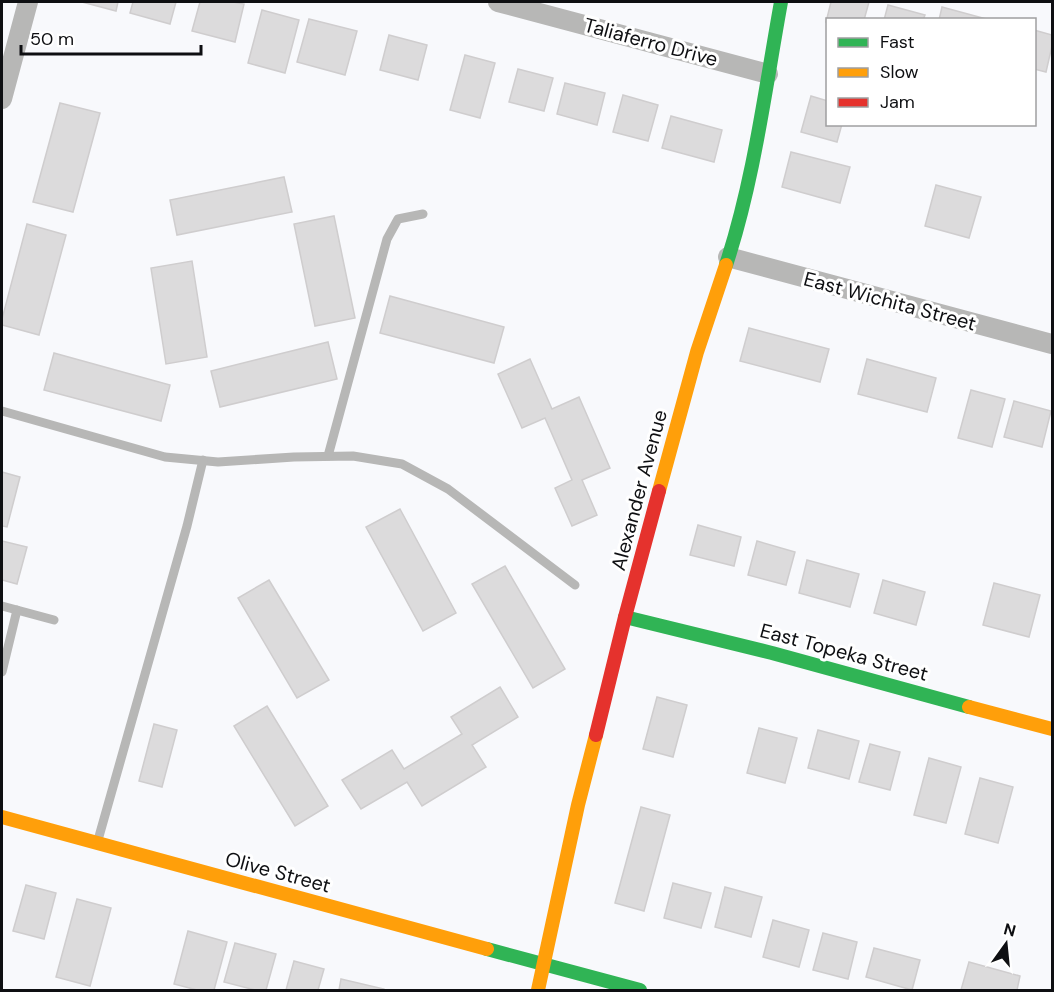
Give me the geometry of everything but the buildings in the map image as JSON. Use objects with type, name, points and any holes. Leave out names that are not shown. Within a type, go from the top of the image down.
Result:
[{"type":"street","points":[[2,99],[6,62],[28,2]]},
{"type":"street","name":"Taliaferro Drive","points":[[498,2],[768,74]]},
{"type":"street","name":"Alexander Avenue","points":[[538,990],[578,805],[625,617],[697,352],[734,240],[749,178],[781,2]]},
{"type":"street","name":"East Wichita Street","points":[[728,257],[1053,344]]},
{"type":"street","name":"East Topeka Street","points":[[625,617],[772,653],[1053,729]]},
{"type":"street","name":"Olive Street","points":[[2,817],[640,990]]},
{"type":"lane","points":[[328,456],[387,239],[398,219],[423,214]]},
{"type":"lane","points":[[4,410],[165,457],[218,462],[353,456],[402,464],[448,489],[575,585]]},
{"type":"lane","points":[[97,843],[187,526],[203,460]]},
{"type":"lane","points":[[2,606],[54,620]]},
{"type":"lane","points":[[2,672],[17,610]]},
{"type":"traffic: fast","points":[[726,265],[751,168],[781,2]]},
{"type":"traffic: fast","points":[[625,617],[772,653],[969,707]]},
{"type":"traffic: fast","points":[[487,949],[640,990]]},
{"type":"traffic: slow","points":[[659,491],[697,352],[726,265]]},
{"type":"traffic: slow","points":[[969,707],[1052,729]]},
{"type":"traffic: slow","points":[[538,990],[578,805],[596,735]]},
{"type":"traffic: slow","points":[[2,817],[487,949]]},
{"type":"traffic: jam","points":[[596,735],[659,491]]}]
